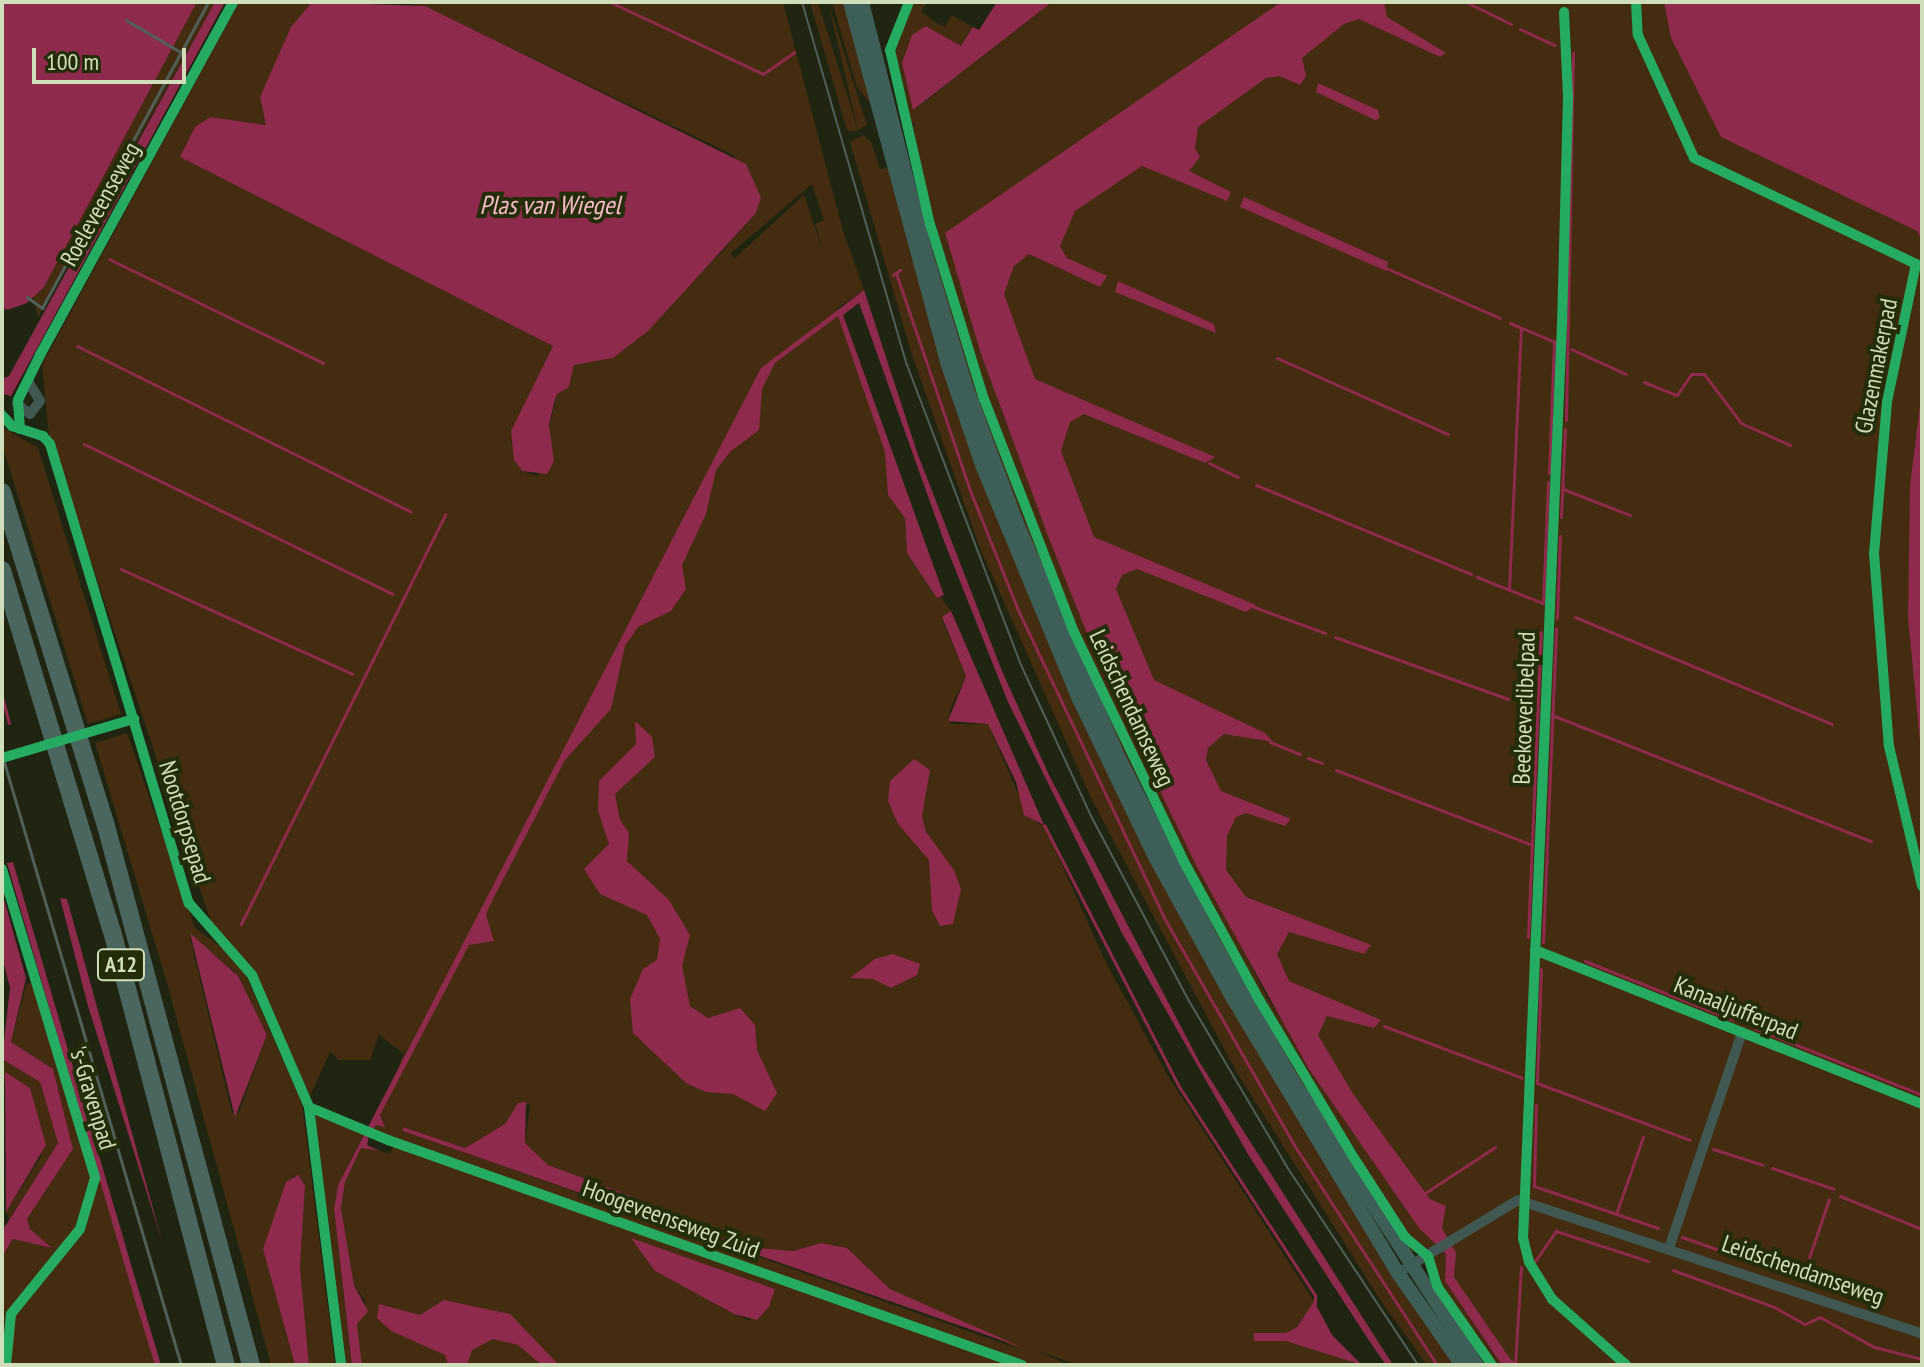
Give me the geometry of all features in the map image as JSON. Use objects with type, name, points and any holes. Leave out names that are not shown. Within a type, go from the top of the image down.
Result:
[{"type":"highway","name":"A12","points":[[2,492],[106,826],[251,1365]]},
{"type":"highway","name":"A12","points":[[2,570],[112,931],[226,1365]]},
{"type":"main road","points":[[850,2],[888,131]]},
{"type":"main road","points":[[862,2],[888,131]]},
{"type":"main road","name":"Leidschendamseweg","points":[[888,131],[915,257],[982,465],[1079,699],[1155,857],[1225,985],[1462,1365]]},
{"type":"main road","name":"Leidschendamseweg","points":[[1404,1270],[1477,1365]]},
{"type":"street","name":"Roeleveenseweg","points":[[28,381],[233,2]]},
{"type":"street","points":[[1669,1248],[1742,1032]]},
{"type":"street","name":"Leidschendamseweg","points":[[1404,1270],[1518,1200],[1922,1334]]},
{"type":"shaded area","points":[[197,2],[215,2],[38,317],[33,296],[44,287]]},
{"type":"shaded area","points":[[239,2],[312,2],[292,27],[260,97],[266,125],[210,117],[180,157],[553,346],[511,441],[521,471],[538,476],[557,394],[569,387],[574,365],[613,358],[720,254],[756,213],[761,198],[733,155],[426,7],[402,2],[783,2],[843,231],[864,290],[836,309],[886,452],[888,495],[905,518],[907,553],[951,611],[943,622],[966,676],[950,710],[951,724],[988,724],[1017,791],[1037,823],[1044,825],[1105,961],[1168,1076],[1314,1301],[1297,1326],[1287,1333],[1254,1333],[1334,1353],[1356,1365],[1078,1365],[1038,1351],[1068,1365],[362,1365],[357,1324],[366,1302],[354,1285],[341,1208],[345,1182],[361,1148],[390,1153],[396,1141],[372,1130],[377,1124],[385,1126],[380,1115],[407,1045],[403,1053],[379,1035],[370,1060],[339,1060],[330,1052],[310,1096],[254,972],[212,925],[49,435],[42,365]],"holes":[[[812,184],[824,220],[815,224],[824,254],[804,195],[734,259],[731,253]],[[518,1103],[530,1105],[525,1143],[548,1165],[645,1201],[672,1220],[748,1247],[793,1251],[821,1243],[847,1248],[890,1289],[1019,1349],[403,1131],[404,1127],[465,1148],[505,1124]],[[634,1240],[775,1289],[769,1307],[749,1320],[655,1271]]]},
{"type":"shaded area","points":[[810,2],[818,2],[858,130],[849,132],[846,127]]},
{"type":"shaded area","points":[[828,2],[867,125],[858,130]]},
{"type":"shaded area","points":[[832,2],[845,2],[871,105],[857,87]]},
{"type":"shaded area","points":[[915,2],[927,2],[921,12],[945,27],[952,15],[973,27],[961,46],[926,26],[902,62],[914,110],[1052,2],[1922,2],[1922,1365],[1514,1365],[1445,1281],[1502,1365],[1495,1365],[1439,1284],[1433,1259],[1437,1255],[1407,1235],[1256,987],[1144,775],[1054,578],[967,341],[909,127],[917,125],[908,122],[892,44]],"holes":[[[945,234],[1261,966],[1381,1173],[1267,997],[1105,678],[1001,410]]]},
{"type":"shaded area","points":[[863,135],[871,142],[880,169],[889,167],[950,381],[1271,1072],[1324,1164],[1458,1365],[1427,1365],[1381,1301],[1236,1071],[1092,800],[980,548],[911,352],[850,142]]},
{"type":"shaded area","points":[[916,190],[990,426],[1102,702],[1180,860],[1288,1055],[1405,1242],[1422,1253],[1410,1251],[1254,1010],[1142,786],[1123,759],[1044,583],[954,338]]},
{"type":"shaded area","points":[[2,427],[38,448],[121,714],[88,724],[2,444]]},
{"type":"shaded area","points":[[127,733],[195,928],[240,962],[302,1103],[335,1365],[309,1365],[300,1267],[305,1183],[293,1175],[263,1249],[295,1365],[271,1365],[167,983],[95,743]],"holes":[[[189,933],[234,971],[267,1035],[239,1112],[232,1113]]]},
{"type":"shaded area","points":[[40,979],[158,1365],[2,1365],[2,1257],[13,1239],[52,1248],[30,1229],[27,1219],[73,1149],[53,1069],[11,1042],[26,985]]},
{"type":"shaded area","points":[[2,1059],[40,1082],[58,1143],[9,1219],[6,1212],[42,1155],[2,1078]]},
{"type":"shaded area","points":[[314,1113],[363,1135],[338,1185],[334,1209],[352,1365],[344,1365]]},
{"type":"water","points":[[2,2],[197,2],[44,287],[27,303],[7,310],[2,307]]},
{"type":"water","points":[[215,2],[225,2],[11,396],[3,394],[2,379],[9,376]]},
{"type":"water","name":"Plas van Wiegel","points":[[312,2],[425,6],[746,164],[761,198],[756,213],[648,331],[613,358],[574,365],[569,387],[557,394],[554,403],[549,425],[554,461],[547,474],[522,471],[514,460],[511,431],[553,346],[180,157],[195,127],[210,117],[266,125],[260,97],[291,27]]},
{"type":"water","points":[[997,2],[1052,2],[913,110],[902,63],[912,35],[926,26],[961,46],[973,27],[979,30]]},
{"type":"water","points":[[1281,2],[1384,2],[1387,17],[1446,53],[1440,57],[1359,19],[1344,24],[1302,58],[1306,76],[1300,85],[1279,76],[1266,78],[1198,127],[1195,148],[1200,157],[1189,171],[1231,192],[1227,201],[1142,166],[1075,211],[1060,246],[1067,258],[1107,276],[1100,287],[1029,254],[1014,266],[1004,294],[1035,379],[1215,457],[1205,463],[1084,414],[1070,422],[1061,451],[1094,537],[1256,605],[1246,612],[1137,569],[1122,575],[1116,589],[1154,680],[1265,733],[1273,742],[1224,734],[1208,748],[1206,760],[1221,791],[1291,819],[1285,826],[1246,813],[1236,817],[1227,836],[1226,870],[1246,897],[1371,945],[1364,954],[1289,932],[1277,954],[1289,981],[1381,1020],[1374,1028],[1327,1016],[1318,1035],[1353,1094],[1430,1199],[1446,1206],[1442,1228],[1456,1253],[1454,1277],[1511,1360],[1524,1365],[1502,1365],[1445,1281],[1446,1254],[1419,1228],[1309,1069],[1197,867],[1105,678],[1048,536],[981,354],[945,233]]},
{"type":"water","points":[[1664,2],[1922,2],[1922,240],[1917,231],[1721,137],[1671,38]]},
{"type":"water","points":[[1318,83],[1378,110],[1380,118],[1375,120],[1316,92]]},
{"type":"water","points":[[1244,197],[1388,262],[1386,271],[1240,207]]},
{"type":"water","points":[[1118,281],[1214,324],[1216,333],[1115,292]]},
{"type":"water","points":[[864,290],[917,452],[1002,671],[1049,775],[1200,1063],[1393,1365],[1386,1365],[1368,1339],[1249,1156],[1122,933],[1008,702],[944,541],[859,303],[843,315],[944,595],[937,598],[907,553],[905,518],[888,495],[885,452],[838,316],[775,363],[762,389],[759,430],[730,452],[716,470],[706,514],[682,565],[686,589],[671,611],[638,627],[625,646],[611,709],[565,760],[490,905],[486,915],[494,941],[469,945],[380,1115],[385,1127],[376,1125],[369,1135],[367,1145],[380,1151],[361,1148],[345,1182],[341,1208],[354,1285],[368,1311],[357,1324],[362,1365],[352,1365],[334,1209],[338,1185],[761,368]]},
{"type":"water","points":[[1922,389],[1922,761],[1908,618],[1910,486]]},
{"type":"water","points":[[951,611],[1044,825],[1024,815],[1016,782],[988,724],[948,721],[966,676],[942,617]]},
{"type":"water","points":[[635,721],[652,737],[655,757],[615,794],[620,820],[629,833],[627,861],[669,900],[690,935],[682,966],[690,1006],[708,1018],[740,1008],[755,1025],[757,1050],[777,1093],[765,1111],[733,1094],[706,1092],[686,1083],[633,1033],[630,999],[643,969],[657,960],[660,939],[647,915],[600,894],[584,869],[609,844],[598,811],[599,781],[636,744]]},
{"type":"water","points":[[914,759],[930,770],[922,816],[926,832],[954,870],[961,889],[953,924],[940,926],[932,910],[929,860],[898,824],[888,801],[890,781]]},
{"type":"water","points":[[13,862],[161,1365],[155,1365],[134,1297],[7,863]]},
{"type":"water","points":[[2,892],[26,978],[11,1042],[53,1069],[73,1149],[27,1219],[30,1229],[52,1248],[13,1239],[2,1257],[2,1231],[58,1143],[40,1082],[2,1059],[10,988],[2,956]]},
{"type":"water","points":[[60,898],[67,899],[162,1241],[88,1006]]},
{"type":"water","points":[[190,933],[238,976],[267,1035],[235,1117]]},
{"type":"water","points":[[893,954],[920,964],[917,975],[891,988],[873,979],[850,978],[875,959]]},
{"type":"water","points":[[5,1072],[30,1088],[46,1145],[6,1212]]},
{"type":"water","points":[[526,1102],[525,1143],[548,1165],[645,1201],[672,1220],[748,1247],[793,1251],[821,1243],[847,1248],[890,1289],[1021,1347],[403,1131],[403,1127],[465,1148],[505,1124],[518,1103]]},
{"type":"water","points":[[298,1175],[305,1185],[300,1267],[309,1365],[295,1365],[263,1249],[286,1182]]},
{"type":"water","points":[[631,1238],[775,1289],[769,1307],[757,1320],[734,1314],[655,1271]]},
{"type":"water","points":[[444,1300],[510,1314],[559,1365],[542,1365],[518,1345],[493,1339],[472,1350],[467,1365],[448,1365],[445,1355],[391,1331],[377,1318],[379,1304],[420,1315]]},
{"type":"water","points":[[1314,1301],[1332,1335],[1362,1365],[1286,1341],[1254,1341],[1254,1333],[1286,1333],[1297,1327]]},
{"type":"waterway","points":[[610,2],[763,74],[794,52]]},
{"type":"waterway","points":[[1466,2],[1511,24]]},
{"type":"waterway","points":[[1520,29],[1555,45]]},
{"type":"waterway","points":[[1566,420],[1573,53]]},
{"type":"waterway","points":[[109,259],[323,363]]},
{"type":"waterway","points":[[1386,268],[1500,318]]},
{"type":"waterway","points":[[893,275],[900,270]]},
{"type":"waterway","points":[[896,273],[971,493],[1018,610],[1163,916],[1294,1145],[1437,1365]]},
{"type":"waterway","points":[[1510,323],[1555,342]]},
{"type":"waterway","points":[[1509,590],[1521,328]]},
{"type":"waterway","points":[[1549,473],[1554,341]]},
{"type":"waterway","points":[[77,346],[410,511]]},
{"type":"waterway","points":[[1571,349],[1626,374]]},
{"type":"waterway","points":[[1277,358],[1448,434]]},
{"type":"waterway","points":[[1644,382],[1677,395],[1691,374],[1704,374],[1741,423],[1790,445]]},
{"type":"waterway","points":[[1561,517],[1565,429]]},
{"type":"waterway","points":[[84,444],[393,594]]},
{"type":"waterway","points":[[1209,463],[1238,477]]},
{"type":"waterway","points":[[1477,577],[1543,603],[1548,482]]},
{"type":"waterway","points":[[1256,485],[1471,574]]},
{"type":"waterway","points":[[1563,489],[1630,515]]},
{"type":"waterway","points":[[241,924],[445,514]]},
{"type":"waterway","points":[[1557,618],[1560,536]]},
{"type":"waterway","points":[[121,569],[352,674]]},
{"type":"waterway","points":[[1254,607],[1325,633]]},
{"type":"waterway","points":[[1575,617],[1832,724]]},
{"type":"waterway","points":[[1543,942],[1556,628]]},
{"type":"waterway","points":[[1528,937],[1541,632]]},
{"type":"waterway","points":[[1335,637],[1508,699]]},
{"type":"waterway","points":[[2,697],[9,723]]},
{"type":"waterway","points":[[1552,715],[1871,841]]},
{"type":"waterway","points":[[1270,742],[1300,754]]},
{"type":"waterway","points":[[1308,758],[1322,763]]},
{"type":"waterway","points":[[1336,770],[1532,845]]},
{"type":"waterway","points":[[1044,825],[1178,1085],[1315,1295],[1315,1303]]},
{"type":"waterway","points":[[1585,961],[1733,1020]]},
{"type":"waterway","points":[[1541,969],[1537,1083],[1690,1140]]},
{"type":"waterway","points":[[1384,1026],[1522,1078]]},
{"type":"waterway","points":[[1754,1028],[1922,1095]]},
{"type":"waterway","points":[[1536,1105],[1534,1186],[1658,1228]]},
{"type":"waterway","points":[[1616,1214],[1643,1137]]},
{"type":"waterway","points":[[1425,1193],[1495,1147]]},
{"type":"waterway","points":[[1713,1149],[1763,1165]]},
{"type":"waterway","points":[[1772,1168],[1834,1189]]},
{"type":"waterway","points":[[1840,1196],[1922,1229]]},
{"type":"waterway","points":[[1802,1278],[1829,1199]]},
{"type":"waterway","points":[[1535,1261],[1556,1231],[1648,1261]]},
{"type":"waterway","points":[[1682,1237],[1776,1270]]},
{"type":"waterway","points":[[1515,1365],[1521,1267]]},
{"type":"waterway","points":[[1673,1270],[1774,1307],[1805,1324],[1820,1317],[1874,1347],[1922,1359]]},
{"type":"waterway","points":[[1794,1275],[1818,1284]]},
{"type":"tram line","points":[[802,2],[907,365],[1021,665],[1091,816],[1189,1001],[1287,1167],[1418,1365]]},
{"type":"railway","points":[[27,297],[42,308],[208,2]]},
{"type":"railway","points":[[126,20],[182,53]]},
{"type":"railway","points":[[2,755],[181,1365]]},
{"type":"cycle path","points":[[20,429],[18,400],[40,355],[233,2]]},
{"type":"cycle path","points":[[909,2],[890,50],[930,224],[984,399],[1074,632],[1183,860],[1260,1001],[1354,1158],[1405,1237],[1428,1256],[1437,1286],[1492,1365]]},
{"type":"cycle path","name":"Glazenmakerpad","points":[[1636,2],[1638,35],[1694,158],[1916,264],[1887,402],[1874,553],[1889,746],[1922,886]]},
{"type":"cycle path","name":"Beekoeverlibelpad","points":[[1564,12],[1568,97],[1562,324],[1523,1238],[1529,1262],[1552,1299],[1626,1365]]},
{"type":"cycle path","name":"Nootdorpsepad","points":[[2,415],[12,426],[43,436],[50,444],[189,903],[252,975],[309,1107],[341,1365]]},
{"type":"cycle path","points":[[2,758],[134,719]]},
{"type":"cycle path","name":"'s-Gravenpad","points":[[2,869],[95,1178],[80,1229],[11,1314],[6,1365]]},
{"type":"cycle path","name":"Kanaaljufferpad","points":[[1535,950],[1922,1104]]},
{"type":"cycle path","name":"Hoogeveenseweg Zuid","points":[[309,1107],[388,1140],[1022,1365]]}]
